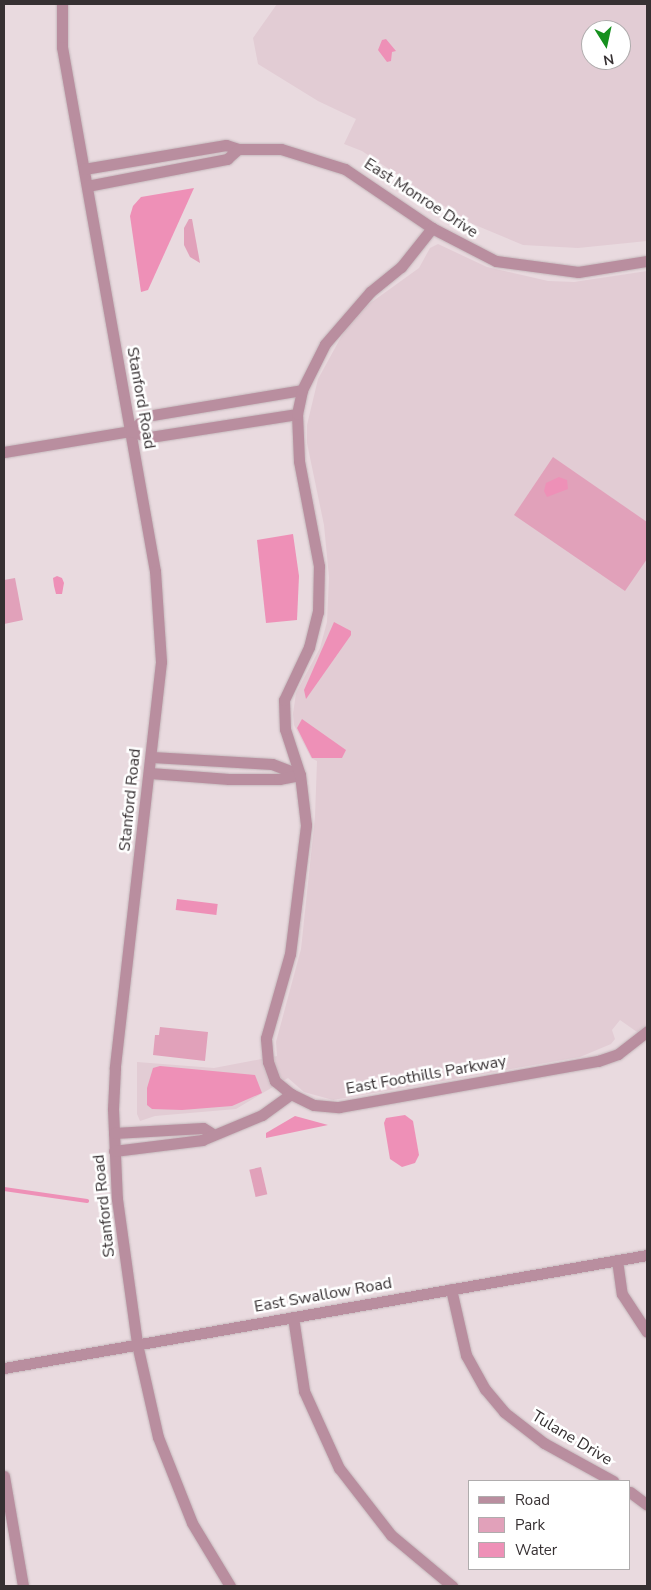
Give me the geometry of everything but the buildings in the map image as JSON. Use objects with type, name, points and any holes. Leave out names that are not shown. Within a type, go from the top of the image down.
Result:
[{"type":"street","name":"Stanford Road","points":[[62,4],[62,46],[156,580],[161,662],[152,757],[116,1068],[114,1151],[117,1199],[136,1344],[169,1469],[192,1523],[230,1586]]},
{"type":"street","name":"East Monroe Drive","points":[[84,169],[226,145],[238,149],[281,150],[328,161],[368,182],[432,228],[496,261],[533,268],[578,272],[647,261]]},
{"type":"street","points":[[87,186],[227,159],[238,149]]},
{"type":"street","points":[[114,1151],[202,1140],[211,1133],[262,1115],[291,1094],[276,1081],[268,1062],[266,1038],[290,954],[297,912],[306,824],[300,775],[285,729],[284,700],[316,628],[320,576],[312,518],[299,461],[297,414],[302,390],[325,344],[347,315],[402,267],[432,228]]},
{"type":"street","points":[[131,431],[147,416],[302,390]]},
{"type":"street","points":[[4,452],[131,431],[150,438],[297,414]]},
{"type":"street","points":[[152,757],[272,764],[300,775]]},
{"type":"street","points":[[150,773],[271,779],[300,775]]},
{"type":"street","name":"East Foothills Parkway","points":[[291,1094],[314,1105],[339,1108],[598,1061],[618,1054],[647,1031]]},
{"type":"street","points":[[114,1133],[203,1128],[211,1133]]},
{"type":"street","name":"East Swallow Road","points":[[4,1368],[647,1255]]},
{"type":"street","points":[[617,1260],[622,1294],[647,1332]]},
{"type":"street","name":"Tulane Drive","points":[[451,1290],[466,1355],[485,1389],[504,1412],[544,1444],[611,1480]]},
{"type":"street","points":[[292,1317],[304,1390],[339,1468],[391,1535],[452,1586]]},
{"type":"street","points":[[4,1476],[23,1586]]},
{"type":"street","points":[[631,1493],[647,1505]]},
{"type":"shaded area","points":[[277,4],[647,4],[647,241],[578,248],[523,245],[468,222],[362,151],[344,144],[356,119],[318,101],[258,64],[253,38]]},
{"type":"shaded area","points":[[438,244],[487,267],[548,281],[574,282],[647,271],[647,1039],[620,1020],[612,1030],[615,1039],[611,1044],[580,1057],[333,1100],[304,1092],[288,1078],[236,1109],[155,1116],[140,1121],[137,1114],[137,1062],[214,1068],[277,1056],[276,1042],[301,949],[315,817],[317,761],[311,758],[294,725],[293,714],[296,693],[320,648],[327,622],[329,577],[324,525],[307,443],[307,425],[318,379],[346,328],[369,304],[419,268],[430,248]]},
{"type":"green space","points":[[189,219],[192,219],[200,263],[190,257],[184,245],[184,228]]},
{"type":"green space","points":[[553,457],[647,522],[647,559],[625,591],[514,515]]},
{"type":"green space","points":[[15,578],[23,620],[4,624],[4,580]]},
{"type":"green space","points":[[160,1027],[208,1032],[205,1061],[153,1055],[155,1035],[159,1035]]},
{"type":"green space","points":[[261,1167],[267,1194],[256,1197],[249,1170]]},
{"type":"water","points":[[386,39],[396,51],[392,52],[391,61],[387,62],[378,50],[382,40]]},
{"type":"water","points":[[194,188],[148,290],[141,292],[130,216],[133,206],[141,197]]},
{"type":"water","points":[[559,477],[567,480],[568,489],[547,497],[544,491],[546,483]]},
{"type":"water","points":[[293,534],[299,576],[297,620],[266,623],[257,540]]},
{"type":"water","points":[[57,576],[62,578],[64,583],[62,594],[56,594],[53,578]]},
{"type":"water","points":[[334,622],[351,631],[351,635],[306,699],[304,690]]},
{"type":"water","points":[[302,719],[346,750],[342,758],[312,758],[297,728]]},
{"type":"water","points":[[177,899],[218,904],[216,915],[176,910]]},
{"type":"water","points":[[160,1066],[255,1075],[262,1093],[232,1106],[182,1110],[152,1109],[147,1105],[147,1088],[153,1068]]},
{"type":"water","points":[[405,1115],[413,1121],[419,1155],[415,1163],[402,1167],[390,1159],[384,1123],[386,1118]]},
{"type":"water","points":[[295,1116],[328,1125],[266,1138],[266,1133]]},
{"type":"waterway","points":[[4,1189],[87,1201]]}]
